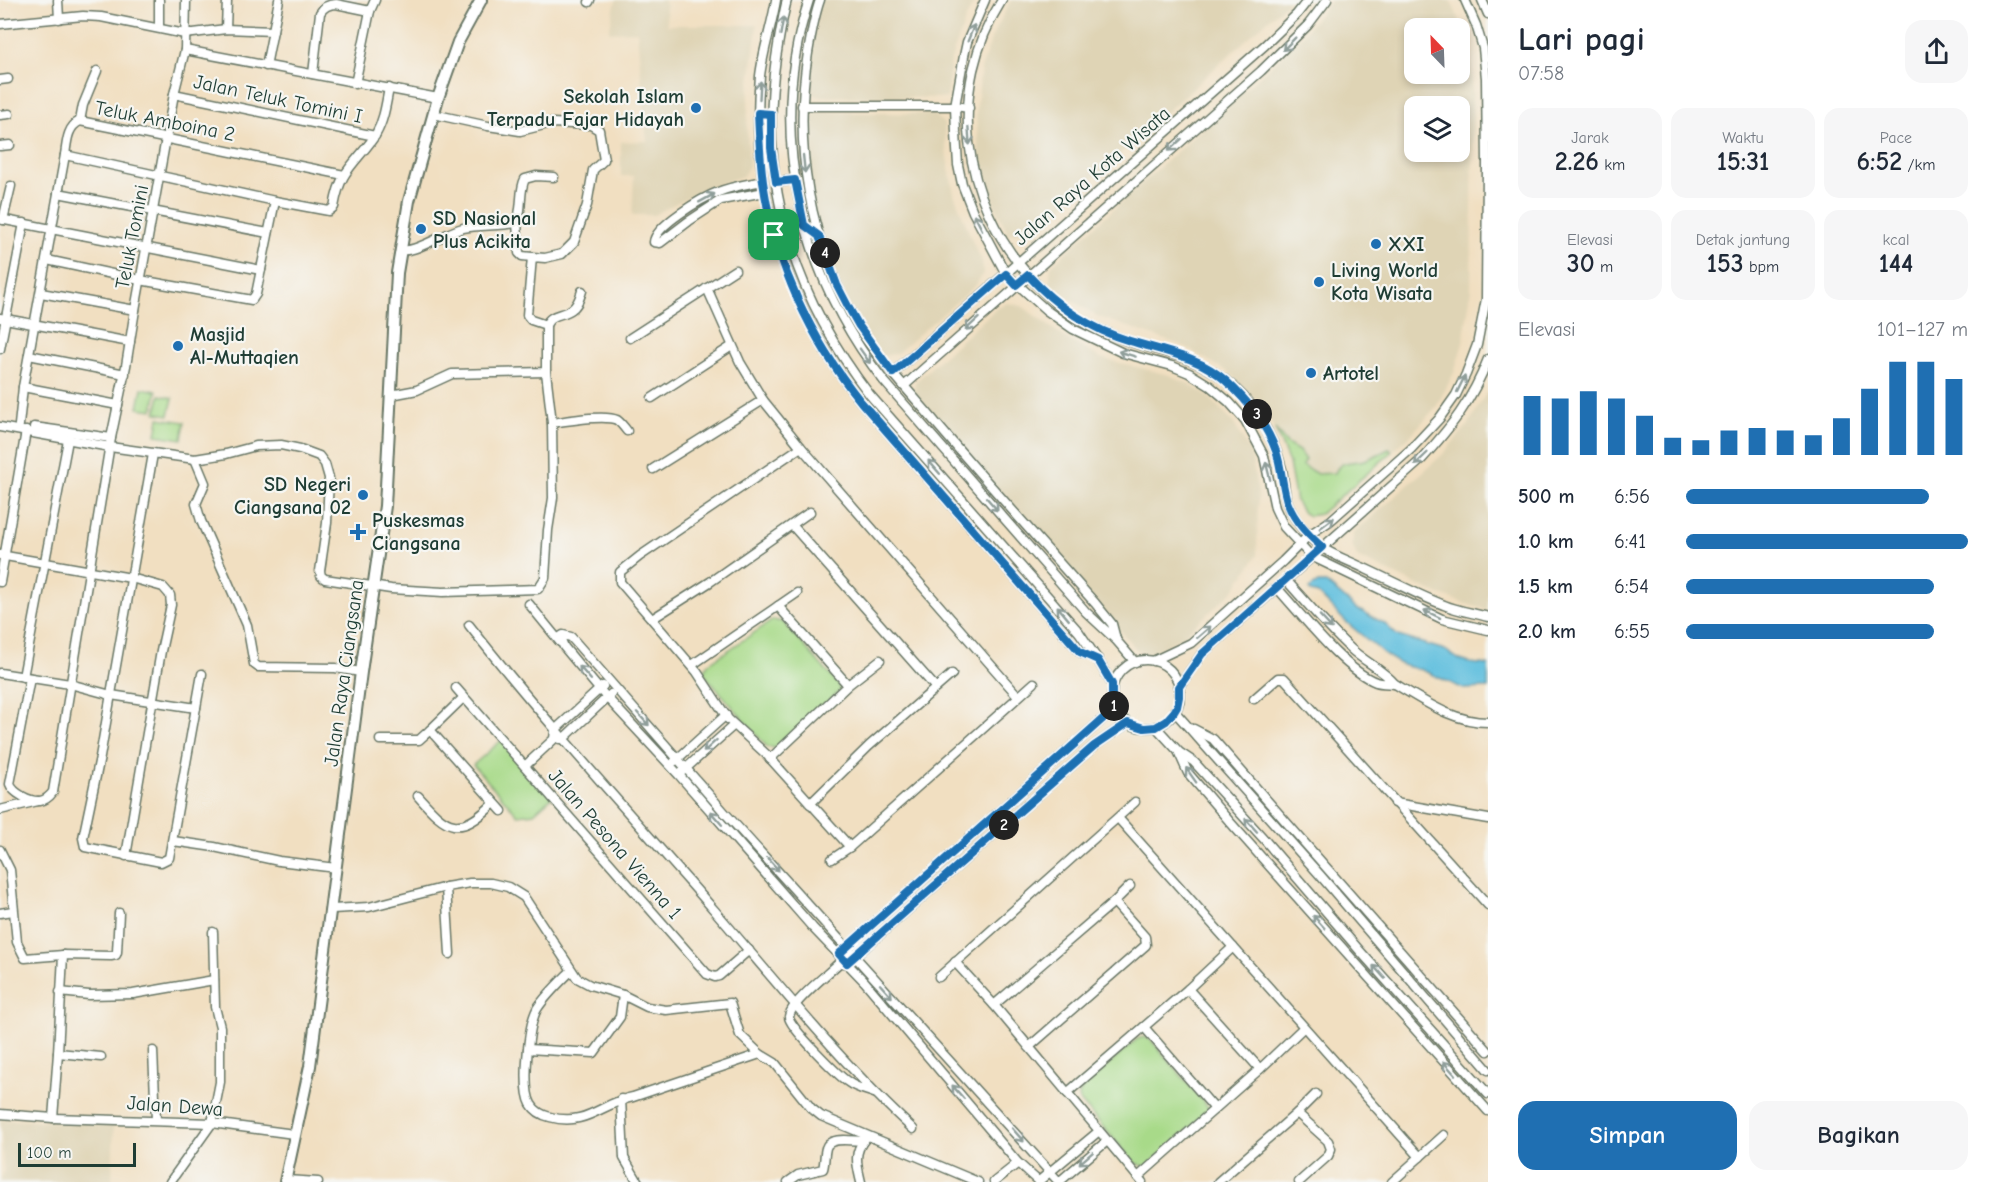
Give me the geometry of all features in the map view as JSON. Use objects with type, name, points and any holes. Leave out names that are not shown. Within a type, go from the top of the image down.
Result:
[{"type":"main road","name":"Jalan Raya Ciangsana","points":[[285,1181],[310,1066],[361,672],[386,506],[397,273],[409,201],[433,114],[458,42],[481,0]]},
{"type":"street","points":[[58,0],[59,19]]},
{"type":"street","points":[[159,0],[159,27]]},
{"type":"street","name":"Teluk Tomini","points":[[38,801],[47,798],[53,792],[110,443],[184,50],[186,0]]},
{"type":"street","points":[[226,29],[227,0]]},
{"type":"street","points":[[266,66],[279,0]]},
{"type":"street","points":[[355,84],[370,10],[375,0]]},
{"type":"street","points":[[776,0],[760,75],[758,113],[763,181],[774,235],[805,315],[838,374],[873,416],[1080,652],[1098,660]]},
{"type":"street","points":[[787,0],[774,75],[771,148],[780,205],[794,261],[810,297],[849,367],[1079,632],[1112,684],[1112,700],[1115,708],[1128,723],[1144,728],[1156,727],[1166,721],[1174,712],[1179,697],[1176,678],[1170,670],[1153,661]]},
{"type":"street","points":[[809,0],[798,39],[792,82],[790,148],[804,225],[826,289],[864,356],[884,381],[1086,612],[1116,640],[1135,662]]},
{"type":"street","points":[[820,0],[804,78],[802,141],[810,203],[837,285],[859,326],[893,373],[1095,603],[1112,624],[1116,640]]},
{"type":"street","points":[[985,0],[968,42],[959,78],[955,106],[958,165],[962,184],[973,212],[1006,274],[1046,310],[1089,338],[1122,354],[1172,366],[1189,373],[1210,386],[1229,402],[1245,420],[1256,439],[1269,473],[1275,508],[1284,527],[1311,556],[1442,619],[1488,630]]},
{"type":"street","points":[[1002,0],[993,14],[981,44],[972,83],[969,108],[972,162],[978,191],[994,226],[1018,263],[1040,288],[1076,318],[1127,341],[1191,359],[1224,379],[1256,412],[1269,433],[1282,470],[1287,503],[1309,536],[1322,547],[1446,606],[1488,617]]},
{"type":"street","name":"Jalan Raya Kota Wisata","points":[[893,373],[1265,45],[1308,0]]},
{"type":"street","name":"Jalan Raya Kota Wisata","points":[[1016,285],[1277,56],[1308,25],[1327,0]]},
{"type":"street","points":[[1112,684],[1124,668],[1135,662],[1153,661],[1191,643],[1309,536],[1330,521],[1411,449],[1439,419],[1456,395],[1477,345],[1486,299],[1488,163],[1486,78],[1483,48],[1466,0]]},
{"type":"street","points":[[1482,0],[1488,14]]},
{"type":"street","points":[[313,74],[322,9],[330,4],[336,4],[370,10]]},
{"type":"street","points":[[0,24],[83,16],[159,27],[185,34],[226,29],[273,31]]},
{"type":"street","points":[[798,39],[813,27]]},
{"type":"street","points":[[184,50],[438,98]]},
{"type":"street","points":[[80,121],[83,105],[97,70]]},
{"type":"street","points":[[792,82],[802,106]]},
{"type":"street","points":[[64,155],[329,211],[334,207],[338,188],[344,175],[375,136],[384,117],[389,88]]},
{"type":"street","name":"Jalan Teluk Tomini I","points":[[174,94],[375,136]]},
{"type":"street","points":[[1209,95],[1219,106]]},
{"type":"street","points":[[802,106],[955,106],[969,108]]},
{"type":"street","points":[[758,113],[771,114]]},
{"type":"street","points":[[433,114],[520,131],[552,123],[591,125],[599,130],[604,160],[593,170],[587,205],[573,242],[562,254],[545,258],[522,256],[519,253],[517,222],[522,185],[525,179],[536,176],[554,177]]},
{"type":"street","name":"Teluk Amboina 2","points":[[0,582],[22,428],[23,387],[64,155],[69,131],[74,124],[80,121],[344,175]]},
{"type":"street","points":[[0,146],[10,145]]},
{"type":"street","points":[[776,182],[795,180]]},
{"type":"street","points":[[763,181],[732,187],[710,196],[678,215],[656,234],[654,242],[660,243],[722,200],[765,192]]},
{"type":"street","points":[[11,186],[2,219],[261,270]]},
{"type":"street","points":[[58,193],[268,233]]},
{"type":"street","points":[[47,260],[140,280],[252,300],[256,294],[275,201]]},
{"type":"street","points":[[401,250],[417,248],[463,228],[517,222]]},
{"type":"street","points":[[0,349],[3,318],[24,223]]},
{"type":"street","points":[[804,225],[819,236]]},
{"type":"street","points":[[532,257],[527,315],[531,320],[546,325]]},
{"type":"street","points":[[630,338],[735,270]]},
{"type":"street","points":[[904,386],[1016,285]]},
{"type":"street","points":[[708,288],[732,346],[763,400],[801,447],[1018,696]]},
{"type":"street","points":[[0,424],[110,443],[153,454],[195,459],[256,446],[280,445],[300,449],[319,456],[325,464],[329,478],[321,576],[325,579],[374,587],[443,592],[538,589],[545,578],[553,498],[552,423],[546,372],[546,325],[551,317],[572,310],[582,291]]},
{"type":"street","points":[[41,293],[135,310]]},
{"type":"street","points":[[805,315],[810,297]]},
{"type":"street","points":[[3,318],[130,342]]},
{"type":"street","points":[[652,398],[732,346]]},
{"type":"street","points":[[29,356],[124,374]]},
{"type":"street","points":[[1179,687],[1202,654],[1421,460],[1450,428],[1469,400],[1488,359]]},
{"type":"street","points":[[392,395],[417,390],[452,374],[546,372]]},
{"type":"street","points":[[23,387],[118,405]]},
{"type":"street","points":[[653,469],[763,400]]},
{"type":"street","points":[[873,416],[892,418]]},
{"type":"street","points":[[552,423],[611,418],[618,421],[627,431]]},
{"type":"street","points":[[22,428],[68,440],[110,443]]},
{"type":"street","points":[[38,801],[16,793],[10,784],[44,563],[68,440]]},
{"type":"street","points":[[801,447],[640,556],[620,572],[620,582],[692,665],[734,725],[770,759],[850,847]]},
{"type":"street","points":[[153,454],[83,842],[85,847],[126,856],[165,861],[170,858],[201,674]]},
{"type":"street","points":[[195,459],[205,483],[196,504],[247,625],[254,664],[258,667],[335,668],[361,672]]},
{"type":"street","points":[[652,619],[810,512]]},
{"type":"street","points":[[792,525],[936,688]]},
{"type":"street","points":[[2,556],[131,579],[163,587],[170,595],[171,605],[126,856]]},
{"type":"street","points":[[1286,580],[1351,649],[1368,663],[1384,671],[1395,684],[1445,714],[1488,722]]},
{"type":"street","points":[[1277,588],[1341,658],[1359,673],[1378,683],[1395,684]]},
{"type":"street","points":[[692,665],[797,592]]},
{"type":"street","points":[[529,604],[599,689],[679,775],[1018,1163],[1039,1182],[1099,1131]]},
{"type":"street","points":[[778,606],[848,685]]},
{"type":"street","points":[[469,626],[557,736],[876,1093],[913,1129]]},
{"type":"street","points":[[560,642],[563,635],[571,637],[847,948],[1059,1182],[1107,1141]]},
{"type":"street","points":[[770,759],[848,685],[880,660]]},
{"type":"street","points":[[0,673],[70,684],[111,695],[196,708]]},
{"type":"street","points":[[810,804],[869,746],[952,674]]},
{"type":"street","points":[[1254,699],[1278,678],[1284,678],[1395,803],[1486,899]]},
{"type":"street","points":[[525,766],[557,736],[608,680]]},
{"type":"street","points":[[832,859],[850,847],[1034,683]]},
{"type":"street","name":"Jalan Pesona Vienna 1","points":[[456,688],[707,974],[715,977],[722,974],[749,950]]},
{"type":"street","points":[[557,736],[616,689]]},
{"type":"street","points":[[380,740],[415,741],[422,738],[464,697]]},
{"type":"street","points":[[876,1093],[849,1083],[790,1024],[789,1015],[796,1004],[842,960],[847,948],[1115,708]]},
{"type":"street","points":[[1174,712],[1320,875],[1488,1070]]},
{"type":"street","points":[[670,766],[726,715]]},
{"type":"street","points":[[842,960],[855,956],[1094,746],[1128,723]]},
{"type":"street","points":[[679,775],[734,725]]},
{"type":"street","points":[[1156,727],[1179,752],[1194,762],[1488,1094]]},
{"type":"street","points":[[1188,727],[1213,739],[1488,1051]]},
{"type":"street","points":[[430,730],[502,812]]},
{"type":"street","points":[[1179,752],[1188,773],[1230,822],[1488,1111]]},
{"type":"street","points":[[418,796],[442,821],[455,825],[467,824],[480,817],[494,803]]},
{"type":"street","points":[[0,810],[38,801]]},
{"type":"street","points":[[939,977],[1135,802]]},
{"type":"street","points":[[1395,803],[1488,819]]},
{"type":"street","points":[[1118,818],[1420,1158]]},
{"type":"street","points":[[173,842],[214,847],[279,861],[336,868]]},
{"type":"street","points":[[0,850],[10,870],[17,942],[23,957],[27,959],[63,955],[116,955],[119,913]]},
{"type":"street","points":[[1276,872],[1278,856]]},
{"type":"street","points":[[332,909],[369,907],[470,883],[508,887],[524,897],[577,978],[590,985],[623,995],[647,1007],[666,1010],[730,1003],[740,1035],[760,1054],[775,1063],[811,1108],[821,1116],[866,1138],[978,1182]]},
{"type":"street","points":[[994,1005],[1130,886]]},
{"type":"street","points":[[446,887],[450,954]]},
{"type":"street","points":[[1029,1047],[1146,945],[1145,937],[1114,902]]},
{"type":"street","points":[[0,913],[13,911]]},
{"type":"street","points":[[170,1182],[212,1123],[220,1082],[220,1027],[215,1007],[213,933]]},
{"type":"street","points":[[1067,1093],[1188,989],[1233,947]]},
{"type":"street","points":[[53,1118],[63,955]]},
{"type":"street","points":[[955,962],[994,1005],[1140,1180],[1303,1028]]},
{"type":"street","points":[[571,971],[538,1008],[531,1022],[527,1084],[530,1103],[537,1112],[550,1118],[581,1119],[621,1099],[760,1054]]},
{"type":"street","points":[[60,992],[89,995],[133,994],[214,980]]},
{"type":"street","points":[[1188,989],[1260,1070]]},
{"type":"street","points":[[1432,989],[1432,1004]]},
{"type":"street","points":[[528,1049],[594,1053],[620,1017],[623,995]]},
{"type":"street","points":[[1384,995],[1402,998]]},
{"type":"street","points":[[1144,1027],[1215,1109]]},
{"type":"street","points":[[153,1051],[156,1120]]},
{"type":"street","points":[[58,1053],[101,1057]]},
{"type":"street","points":[[1218,1182],[1316,1094]]},
{"type":"street","points":[[621,1099],[624,1158],[638,1182]]},
{"type":"street","points":[[1297,1113],[1328,1141],[1332,1149],[1328,1156],[1299,1182]]},
{"type":"street","name":"Jalan Dewa","points":[[0,1114],[212,1123],[294,1134]]},
{"type":"street","points":[[1392,1182],[1444,1135]]},
{"type":"street","points":[[788,1182],[798,1175],[825,1168],[826,1146],[829,1143],[837,1140],[866,1138]]},
{"type":"street","points":[[861,1182],[856,1156],[866,1138]]},
{"type":"street","points":[[994,1182],[1018,1163]]},
{"type":"street","points":[[285,1181],[318,1182]]},
{"type":"shaded area","name":"Sekolah Islam Terpadu Fajar Hidayah","points":[[616,0],[665,0],[667,25],[757,25],[749,90],[747,127],[749,165],[743,176],[701,190],[654,215],[632,215],[634,176],[621,176],[621,142],[647,141],[637,31],[609,32]]},
{"type":"shaded area","points":[[820,0],[975,0],[951,59],[947,98],[817,96],[808,90],[803,78]]},
{"type":"shaded area","points":[[1011,0],[1290,0],[1036,230],[1008,234],[990,195],[979,154],[976,113],[981,69],[992,37]]},
{"type":"shaded area","points":[[1331,0],[1450,0],[1458,18],[1404,18],[1404,84],[1470,84],[1470,62],[1473,135],[1471,292],[1463,343],[1454,373],[1436,407],[1410,436],[1320,514],[1309,516],[1303,513],[1296,502],[1289,463],[1275,429],[1256,400],[1230,373],[1183,346],[1097,316],[1050,286],[1051,266],[1295,44]]},
{"type":"shaded area","points":[[818,112],[934,114],[944,124],[947,158],[954,194],[982,261],[983,273],[976,285],[897,353],[885,356],[876,352],[849,309],[814,222],[804,129],[808,119]]},
{"type":"shaded area","points":[[1007,303],[1022,306],[1064,337],[1100,358],[1169,375],[1191,385],[1211,399],[1234,424],[1251,454],[1258,493],[1257,556],[1234,590],[1182,637],[1149,654],[1137,650],[914,395],[915,382],[997,308]]},
{"type":"shaded area","points":[[1488,390],[1488,610],[1430,591],[1357,557],[1352,544],[1354,533],[1442,455],[1468,425]]},
{"type":"shaded area","points":[[0,1120],[114,1122],[112,1182],[0,1182],[4,1172]]},
{"type":"green space","points":[[142,388],[157,391],[153,410],[138,408]]},
{"type":"green space","points":[[160,395],[173,398],[169,415],[156,413]]},
{"type":"green space","points":[[159,418],[185,422],[182,439],[156,435]]},
{"type":"green space","points":[[1275,429],[1287,444],[1299,451],[1305,460],[1302,465],[1317,474],[1335,473],[1340,465],[1348,462],[1365,460],[1389,449],[1392,452],[1320,514],[1309,516],[1303,513],[1296,502],[1289,463]]},
{"type":"green space","points":[[773,620],[783,622],[839,685],[840,691],[778,748],[767,747],[704,671],[708,664]]},
{"type":"green space","points":[[503,739],[553,796],[534,813],[518,815],[473,765]]},
{"type":"green space","points":[[1144,1037],[1151,1040],[1209,1108],[1207,1113],[1146,1167],[1135,1163],[1080,1101],[1079,1095],[1082,1089],[1137,1039]]},
{"type":"water","points":[[1318,583],[1326,583],[1357,609],[1384,623],[1398,636],[1445,650],[1460,660],[1488,665],[1488,688],[1464,689],[1422,670],[1402,665],[1387,656],[1346,622],[1318,594],[1311,592],[1309,589]]},
{"type":"place","name":"Sekolah Islam Terpadu Fajar Hidayah","points":[[696,108]]},
{"type":"place","name":"SD Nasional Plus Acikita","points":[[421,229]]},
{"type":"place","name":"XXI","points":[[1376,244]]},
{"type":"place","name":"Living World Kota Wisata","points":[[1319,282]]},
{"type":"place","name":"Masjid Al-Muttaqien","points":[[178,346]]},
{"type":"place","name":"Artotel","points":[[1311,373]]},
{"type":"place","name":"SD Negeri Ciangsana 02","points":[[363,495]]},
{"type":"place","name":"Puskesmas Ciangsana","points":[[358,532]]},
{"type":"route","points":[[758,113],[771,114],[771,148],[776,182],[795,180],[804,225],[819,236],[837,285],[850,310],[893,373],[1006,274],[1016,285],[1028,275],[1076,318],[1127,341],[1191,359],[1224,379],[1256,412],[1269,433],[1282,470],[1287,503],[1309,536],[1322,547],[1202,654],[1179,687],[1177,707],[1166,721],[1156,727],[1144,728],[1128,723],[1094,746],[847,963],[839,954],[1115,708],[1112,700],[1112,684],[1098,660],[1080,652],[838,374],[805,315],[774,235],[763,181],[758,113]]}]
